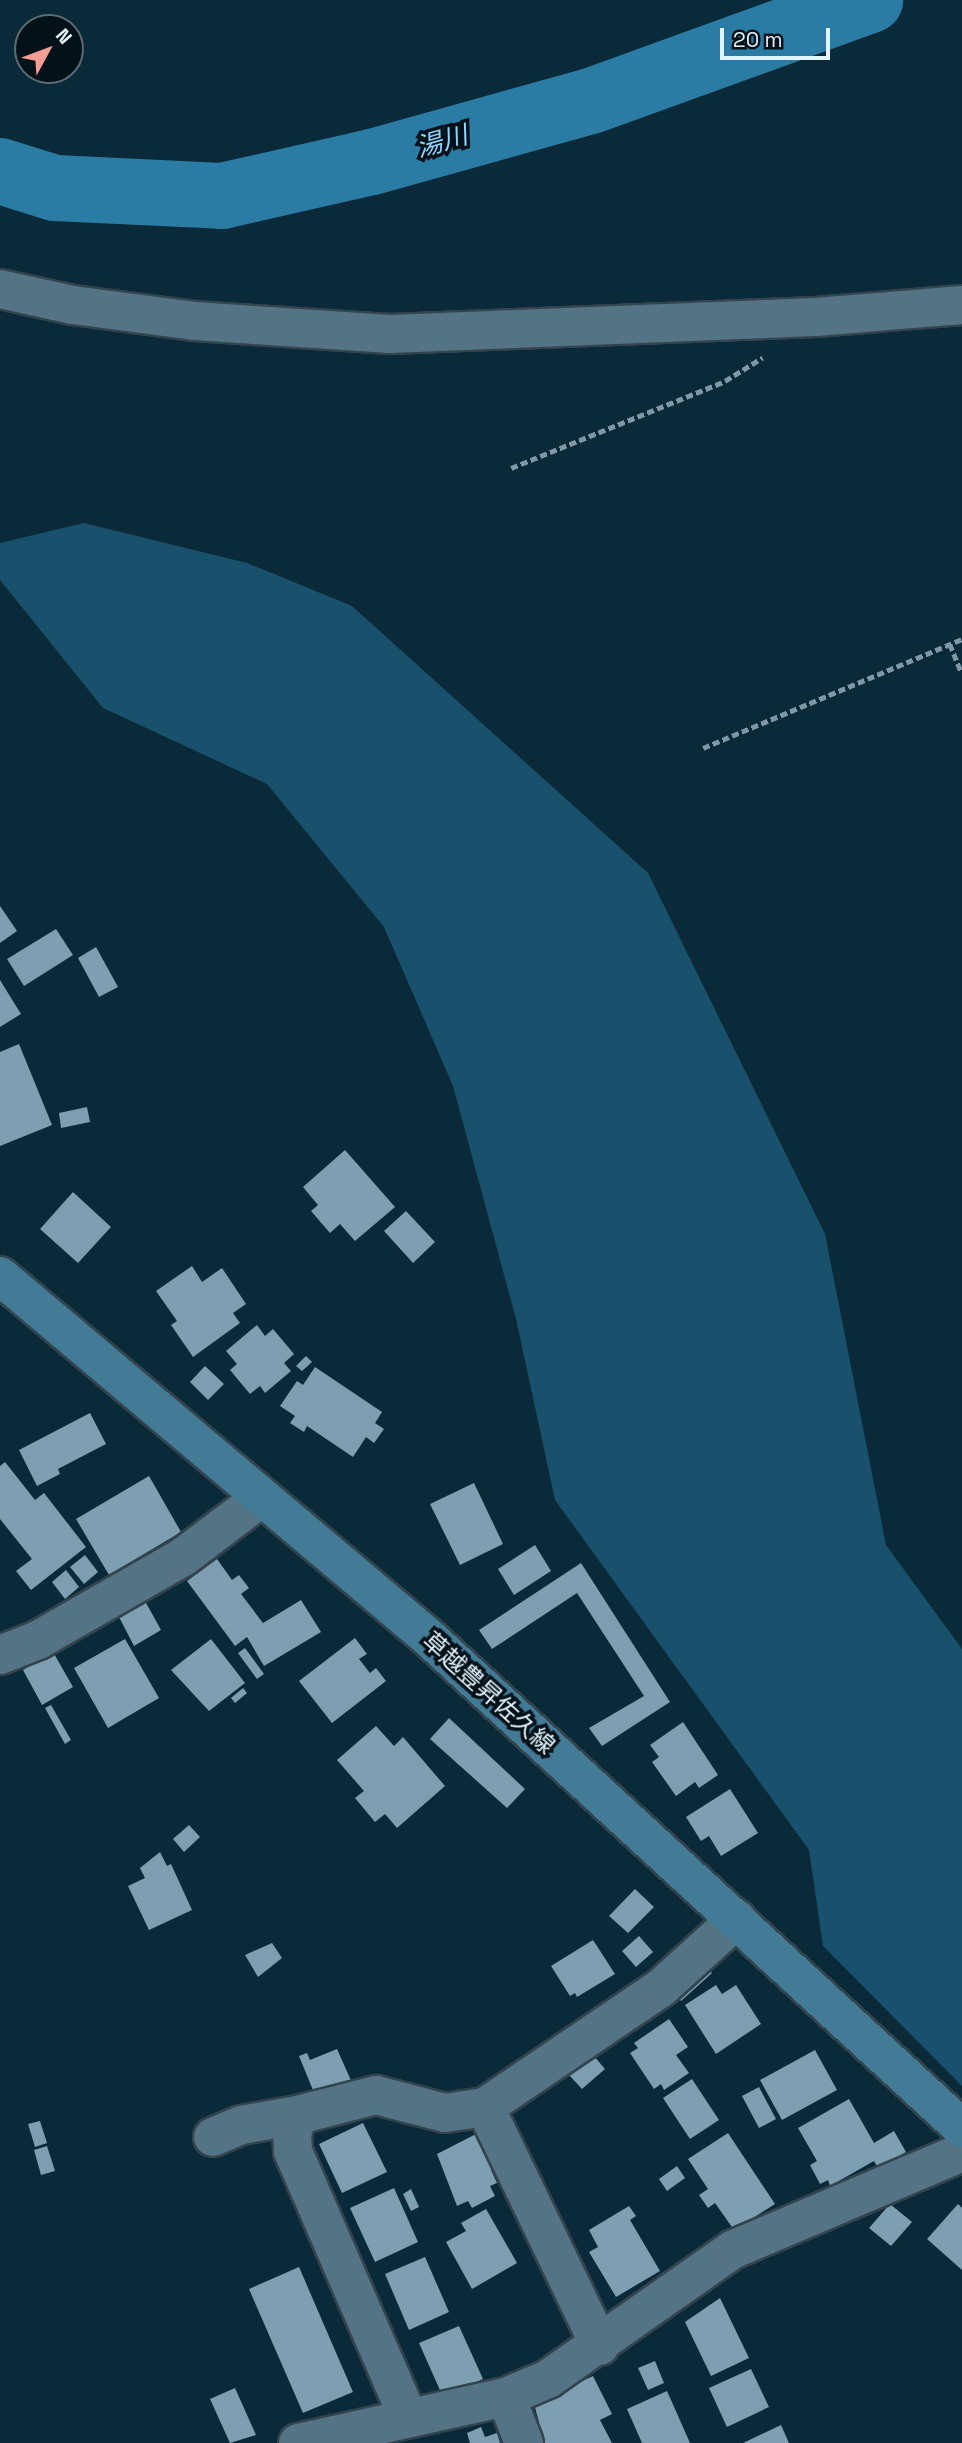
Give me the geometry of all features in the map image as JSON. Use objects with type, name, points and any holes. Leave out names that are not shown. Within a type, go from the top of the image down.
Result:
[{"type":"main road","name":"草越豊昇佐久線","points":[[0,1276],[428,1637],[962,2128]]},
{"type":"street","points":[[0,289],[72,305],[194,321],[390,334],[816,317],[962,305]]},
{"type":"street","points":[[0,1655],[38,1640],[183,1557],[261,1498]]},
{"type":"street","points":[[214,2137],[241,2125],[298,2115],[376,2095],[416,2109],[445,2113],[485,2107],[662,1987],[737,1919]]},
{"type":"street","points":[[485,2107],[600,2346]]},
{"type":"street","points":[[298,2115],[292,2134],[293,2151],[408,2417]]},
{"type":"street","points":[[298,2443],[506,2397],[548,2379],[600,2346],[734,2249],[962,2152]]},
{"type":"street","points":[[506,2397],[524,2443]]},
{"type":"path","points":[[511,468],[725,381],[772,352]]},
{"type":"path","points":[[703,748],[962,639]]},
{"type":"path","points":[[950,644],[962,673]]},
{"type":"shaded area","points":[[84,523],[247,563],[352,606],[648,873],[825,1234],[886,1545],[962,1649],[962,2086],[823,1946],[809,1850],[555,1500],[516,1319],[453,1086],[384,927],[267,784],[103,708],[0,580],[0,543]]},
{"type":"building","points":[[0,906],[17,931],[0,943]]},
{"type":"building","points":[[56,929],[73,955],[24,986],[7,959]]},
{"type":"building","points":[[96,947],[118,987],[99,997],[78,958]]},
{"type":"building","points":[[0,980],[21,1014],[0,1027]]},
{"type":"building","points":[[19,1044],[52,1125],[0,1146],[0,1052]]},
{"type":"building","points":[[87,1107],[90,1122],[61,1128],[59,1113]]},
{"type":"building","points":[[345,1150],[395,1207],[355,1241],[340,1224],[330,1233],[311,1211],[318,1205],[303,1187]]},
{"type":"building","points":[[73,1192],[111,1227],[78,1263],[40,1229]]},
{"type":"building","points":[[406,1211],[435,1242],[413,1263],[384,1231]]},
{"type":"building","points":[[192,1266],[202,1282],[222,1268],[246,1304],[233,1313],[240,1323],[193,1357],[171,1325],[177,1321],[156,1291]]},
{"type":"building","points":[[257,1325],[265,1336],[273,1329],[294,1354],[284,1363],[291,1371],[265,1393],[260,1386],[250,1394],[230,1370],[237,1364],[226,1351]]},
{"type":"building","points":[[306,1356],[312,1362],[302,1371],[296,1366]]},
{"type":"building","points":[[205,1366],[224,1384],[208,1400],[190,1382]]},
{"type":"building","points":[[315,1367],[382,1412],[375,1423],[384,1429],[374,1443],[366,1437],[353,1457],[307,1426],[304,1432],[290,1423],[295,1416],[280,1406],[297,1381],[303,1385]]},
{"type":"building","points":[[90,1413],[106,1444],[58,1469],[60,1474],[37,1486],[19,1450]]},
{"type":"building","points":[[5,1462],[35,1500],[44,1493],[86,1547],[31,1590],[16,1571],[32,1559],[0,1519],[0,1466]]},
{"type":"building","points":[[149,1476],[181,1532],[109,1575],[76,1519]]},
{"type":"building","points":[[474,1483],[503,1544],[460,1565],[430,1504]]},
{"type":"building","points":[[535,1545],[551,1571],[514,1595],[498,1569]]},
{"type":"building","points":[[85,1555],[98,1572],[84,1584],[70,1567]]},
{"type":"building","points":[[217,1559],[232,1580],[239,1575],[249,1588],[241,1594],[263,1623],[301,1600],[321,1632],[264,1666],[247,1637],[235,1646],[187,1581]]},
{"type":"building","points":[[581,1563],[670,1702],[602,1746],[589,1728],[644,1696],[577,1593],[492,1649],[479,1630]]},
{"type":"building","points":[[66,1570],[79,1587],[65,1599],[52,1582]]},
{"type":"building","points":[[145,1601],[161,1630],[134,1646],[118,1615]]},
{"type":"building","points":[[355,1638],[367,1654],[359,1659],[370,1673],[376,1668],[386,1681],[332,1723],[299,1681]]},
{"type":"building","points":[[125,1639],[159,1698],[108,1728],[74,1668]]},
{"type":"building","points":[[211,1639],[245,1683],[209,1711],[171,1670]]},
{"type":"building","points":[[245,1648],[264,1674],[257,1679],[238,1653]]},
{"type":"building","points":[[53,1652],[73,1687],[42,1705],[23,1670]]},
{"type":"building","points":[[243,1688],[247,1693],[235,1703],[231,1698]]},
{"type":"building","points":[[51,1705],[71,1740],[65,1744],[45,1708]]},
{"type":"building","points":[[449,1718],[525,1789],[507,1808],[430,1739]]},
{"type":"building","points":[[683,1722],[718,1775],[699,1788],[695,1782],[676,1796],[652,1762],[659,1757],[650,1745]]},
{"type":"building","points":[[376,1726],[394,1746],[403,1737],[445,1786],[397,1828],[385,1814],[375,1822],[355,1798],[364,1791],[337,1760]]},
{"type":"building","points":[[730,1789],[758,1833],[721,1856],[709,1836],[701,1841],[686,1817]]},
{"type":"building","points":[[189,1825],[200,1837],[184,1852],[173,1839]]},
{"type":"building","points":[[160,1852],[167,1866],[171,1864],[192,1910],[149,1930],[128,1886],[145,1878],[140,1868]]},
{"type":"building","points":[[635,1889],[654,1907],[628,1933],[609,1916]]},
{"type":"building","points":[[639,1936],[653,1952],[636,1967],[622,1951]]},
{"type":"building","points":[[593,1940],[615,1974],[577,1997],[575,1993],[570,1996],[551,1966]]},
{"type":"building","points":[[272,1943],[282,1958],[258,1977],[245,1955]]},
{"type":"building","points":[[701,1960],[712,1973],[681,2001],[670,1987]]},
{"type":"building","points":[[716,1985],[722,1994],[736,1985],[761,2024],[716,2054],[685,2005]]},
{"type":"building","points":[[669,2019],[688,2047],[676,2055],[689,2073],[664,2090],[661,2084],[654,2089],[630,2053],[638,2048],[634,2043]]},
{"type":"building","points":[[337,2049],[353,2085],[317,2100],[299,2056],[307,2053],[310,2060]]},
{"type":"building","points":[[815,2050],[837,2090],[782,2120],[760,2080]]},
{"type":"building","points":[[593,2055],[605,2069],[582,2089],[569,2075]]},
{"type":"building","points":[[692,2079],[719,2120],[690,2139],[663,2098]]},
{"type":"building","points":[[759,2087],[776,2119],[759,2128],[742,2096]]},
{"type":"building","points":[[849,2099],[874,2143],[894,2131],[906,2152],[878,2168],[874,2161],[830,2186],[828,2180],[820,2184],[810,2165],[817,2161],[798,2128]]},
{"type":"building","points":[[40,2121],[47,2143],[35,2147],[28,2124]]},
{"type":"building","points":[[363,2123],[387,2172],[342,2193],[319,2144]]},
{"type":"building","points":[[480,2132],[498,2166],[491,2170],[497,2183],[490,2186],[495,2196],[472,2208],[468,2201],[457,2206],[437,2154]]},
{"type":"building","points":[[728,2133],[775,2204],[734,2230],[715,2203],[708,2208],[699,2195],[708,2189],[688,2159]]},
{"type":"building","points":[[47,2146],[55,2171],[41,2175],[34,2150]]},
{"type":"building","points":[[677,2166],[685,2178],[667,2191],[659,2179]]},
{"type":"building","points":[[394,2188],[418,2242],[375,2262],[350,2208]]},
{"type":"building","points":[[411,2189],[419,2207],[411,2211],[403,2194]]},
{"type":"building","points":[[890,2204],[912,2222],[891,2246],[869,2228]]},
{"type":"building","points":[[958,2204],[962,2208],[962,2270],[927,2239]]},
{"type":"building","points":[[629,2206],[636,2216],[630,2220],[660,2271],[616,2297],[589,2252],[598,2247],[589,2230]]},
{"type":"building","points":[[486,2209],[517,2263],[472,2289],[446,2242],[466,2231],[461,2223]]},
{"type":"building","points":[[425,2257],[449,2312],[409,2330],[385,2274]]},
{"type":"building","points":[[299,2267],[353,2392],[303,2413],[249,2289]]},
{"type":"building","points":[[720,2298],[749,2358],[711,2376],[685,2322]]},
{"type":"building","points":[[459,2326],[483,2379],[443,2397],[419,2343]]},
{"type":"building","points":[[655,2361],[664,2383],[648,2390],[638,2368]]},
{"type":"building","points":[[751,2369],[769,2407],[727,2427],[709,2388]]},
{"type":"building","points":[[593,2376],[612,2414],[600,2420],[612,2443],[542,2443],[533,2425],[539,2422],[534,2404]]},
{"type":"building","points":[[235,2388],[256,2435],[230,2443],[210,2399]]},
{"type":"building","points":[[667,2391],[690,2443],[642,2443],[627,2409]]},
{"type":"building","points":[[781,2425],[789,2443],[743,2443]]},
{"type":"building","points":[[481,2427],[485,2437],[497,2433],[500,2443],[470,2443],[467,2433]]},
{"type":"waterway","name":"湯川","points":[[0,171],[55,188],[222,196],[372,162],[591,101],[870,0]]}]
